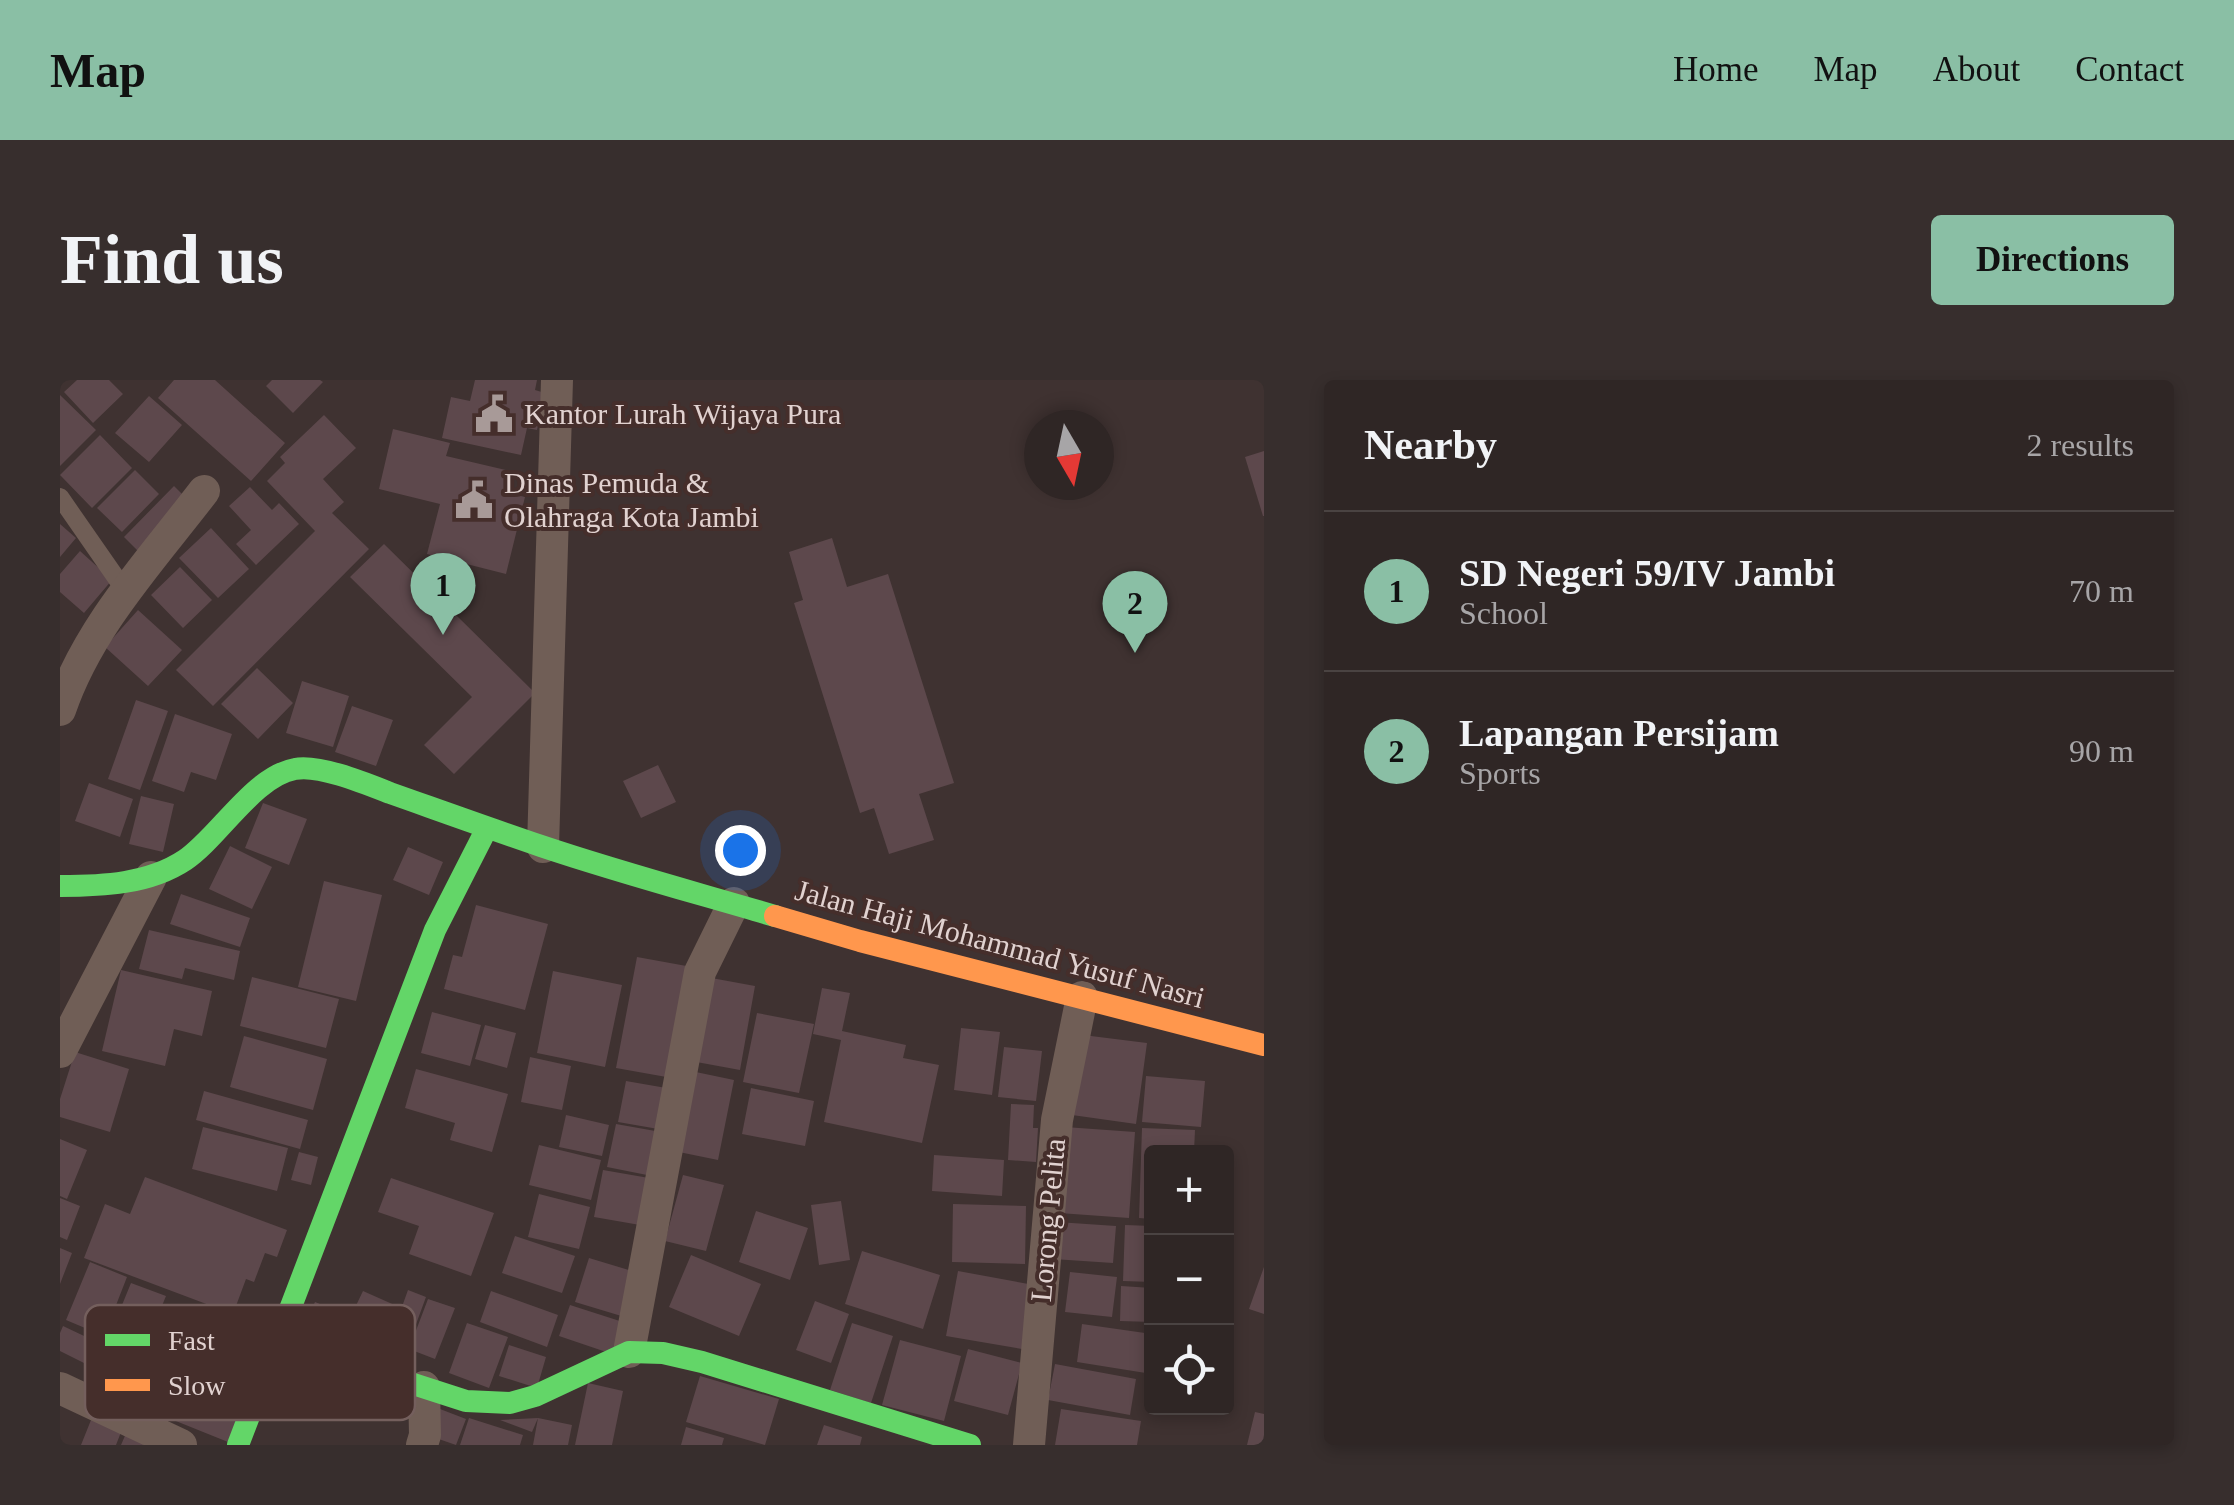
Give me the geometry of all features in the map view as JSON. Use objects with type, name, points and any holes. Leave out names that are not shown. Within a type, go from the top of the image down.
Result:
[{"type":"street","points":[[543,847],[556,380]]},
{"type":"street","points":[[60,710],[88,649],[204,490]]},
{"type":"street","name":"Jalan Haji Mohammad Yusuf Nasri","points":[[60,886],[115,884],[150,877],[188,858],[246,800],[282,773],[298,768],[349,778],[543,847],[860,942],[1264,1045]]},
{"type":"street","points":[[290,1305],[435,930],[487,828]]},
{"type":"street","points":[[60,1052],[150,877]]},
{"type":"street","points":[[630,1352],[700,972],[734,903]]},
{"type":"street","name":"Lorong Pelita","points":[[1029,1445],[1057,1120],[1082,997]]},
{"type":"street","points":[[415,1384],[466,1401],[510,1403],[535,1396],[630,1352],[663,1353],[970,1445]]},
{"type":"street","points":[[422,1445],[424,1387]]},
{"type":"street","points":[[60,1388],[85,1400]]},
{"type":"street","points":[[128,1420],[182,1445]]},
{"type":"street","points":[[238,1445],[247,1420]]},
{"type":"lane","points":[[60,497],[126,592]]},
{"type":"building","points":[[77,380],[109,380],[123,394],[93,423],[64,392]]},
{"type":"building","points":[[174,380],[215,380],[285,443],[251,481],[158,398]]},
{"type":"building","points":[[272,380],[323,382],[293,413],[266,386]]},
{"type":"building","name":"Kantor Lurah Wijaya Pura","points":[[475,380],[537,380],[535,390],[545,393],[537,430],[527,428],[521,455],[442,438],[451,397],[470,401]]},
{"type":"building","points":[[60,395],[96,430],[60,466]]},
{"type":"building","points":[[149,396],[182,425],[149,462],[115,433]]},
{"type":"building","points":[[324,415],[356,448],[323,479],[344,502],[332,513],[369,549],[213,706],[176,670],[315,531],[267,481],[285,463],[280,457]]},
{"type":"building","name":"Dinas Pemuda & Olahraga Kota Jambi","points":[[393,429],[450,443],[446,456],[514,472],[508,493],[525,497],[506,574],[427,554],[440,504],[379,489]]},
{"type":"building","points":[[100,435],[132,468],[92,508],[60,475]]},
{"type":"building","points":[[1264,451],[1264,516],[1263,516],[1245,457]]},
{"type":"building","points":[[135,470],[159,494],[122,532],[97,508]]},
{"type":"building","points":[[174,486],[191,503],[140,553],[124,537]]},
{"type":"building","points":[[250,487],[272,510],[279,503],[299,524],[256,565],[236,544],[251,530],[229,506]]},
{"type":"building","points":[[60,524],[76,538],[60,557]]},
{"type":"building","points":[[211,528],[249,569],[218,598],[179,558]]},
{"type":"building","points":[[832,538],[847,587],[888,574],[954,783],[919,794],[934,840],[889,854],[874,808],[860,813],[794,603],[803,600],[789,552]]},
{"type":"building","points":[[384,544],[535,693],[454,774],[424,745],[472,697],[350,577]]},
{"type":"building","points":[[80,551],[112,580],[84,613],[60,592],[60,574]]},
{"type":"building","points":[[180,567],[212,600],[183,628],[151,595]]},
{"type":"building","points":[[138,610],[182,650],[148,686],[105,647]]},
{"type":"building","points":[[257,668],[293,703],[258,739],[221,704]]},
{"type":"building","points":[[302,681],[349,696],[333,747],[286,733]]},
{"type":"building","points":[[136,700],[168,711],[140,790],[108,779]]},
{"type":"building","points":[[352,706],[393,720],[376,766],[335,752]]},
{"type":"building","points":[[175,714],[232,734],[216,780],[191,772],[184,792],[152,781]]},
{"type":"building","points":[[658,765],[676,802],[641,818],[623,781]]},
{"type":"building","points":[[89,783],[133,799],[120,837],[75,821]]},
{"type":"building","points":[[141,796],[174,804],[163,852],[129,844]]},
{"type":"building","points":[[263,803],[307,819],[289,865],[245,848]]},
{"type":"building","points":[[230,846],[272,867],[252,909],[209,889]]},
{"type":"building","points":[[408,847],[443,862],[429,895],[393,880]]},
{"type":"building","points":[[324,881],[382,895],[356,1001],[298,987]]},
{"type":"building","points":[[181,894],[250,918],[240,947],[170,924]]},
{"type":"building","points":[[476,905],[548,924],[525,1010],[444,989],[453,955],[462,957]]},
{"type":"building","points":[[149,930],[240,951],[234,980],[185,968],[182,979],[139,969]]},
{"type":"building","points":[[637,957],[692,967],[672,1078],[616,1068]]},
{"type":"building","points":[[121,970],[212,991],[202,1036],[174,1029],[165,1066],[102,1051]]},
{"type":"building","points":[[553,971],[622,985],[605,1067],[537,1053]]},
{"type":"building","points":[[252,977],[339,999],[326,1048],[240,1026]]},
{"type":"building","points":[[706,977],[755,986],[740,1070],[691,1061]]},
{"type":"building","points":[[822,988],[850,993],[842,1031],[906,1045],[903,1058],[939,1065],[922,1143],[824,1122],[841,1040],[813,1034]]},
{"type":"building","points":[[432,1012],[481,1025],[470,1066],[421,1053]]},
{"type":"building","points":[[757,1013],[814,1024],[799,1093],[743,1082]]},
{"type":"building","points":[[485,1025],[516,1033],[507,1068],[475,1059]]},
{"type":"building","points":[[961,1028],[1000,1032],[992,1095],[954,1090]]},
{"type":"building","points":[[1083,1035],[1147,1043],[1136,1124],[1072,1115]]},
{"type":"building","points":[[244,1036],[327,1059],[313,1110],[230,1087]]},
{"type":"building","points":[[1004,1047],[1042,1051],[1036,1101],[998,1097]]},
{"type":"building","points":[[75,1052],[129,1069],[110,1132],[60,1117],[60,1099]]},
{"type":"building","points":[[530,1057],[571,1066],[562,1110],[521,1102]]},
{"type":"building","points":[[416,1069],[508,1094],[492,1152],[450,1140],[455,1123],[405,1108]]},
{"type":"building","points":[[691,1071],[734,1080],[718,1160],[674,1151]]},
{"type":"building","points":[[1146,1076],[1205,1081],[1201,1127],[1142,1122]]},
{"type":"building","points":[[626,1081],[672,1089],[664,1130],[618,1122]]},
{"type":"building","points":[[751,1088],[814,1101],[805,1146],[742,1134]]},
{"type":"building","points":[[204,1091],[308,1120],[300,1149],[196,1120]]},
{"type":"building","points":[[1011,1104],[1034,1105],[1033,1128],[1038,1128],[1036,1162],[1008,1160]]},
{"type":"building","points":[[566,1115],[609,1125],[602,1156],[559,1147]]},
{"type":"building","points":[[616,1124],[661,1132],[652,1176],[607,1167]]},
{"type":"building","points":[[203,1127],[288,1148],[277,1191],[192,1169]]},
{"type":"building","points":[[1065,1127],[1135,1132],[1129,1218],[1059,1213]]},
{"type":"building","points":[[1142,1128],[1195,1130],[1194,1145],[1144,1145],[1144,1218],[1139,1218]]},
{"type":"building","points":[[60,1139],[87,1150],[67,1199],[60,1196]]},
{"type":"building","points":[[539,1145],[601,1160],[591,1200],[529,1185]]},
{"type":"building","points":[[299,1152],[318,1157],[311,1185],[291,1180]]},
{"type":"building","points":[[934,1155],[1004,1160],[1002,1196],[932,1191]]},
{"type":"building","points":[[603,1170],[649,1178],[640,1225],[594,1217]]},
{"type":"building","points":[[683,1175],[724,1185],[706,1251],[665,1241]]},
{"type":"building","points":[[145,1177],[287,1230],[277,1257],[265,1253],[254,1282],[246,1279],[236,1305],[209,1305],[84,1258],[105,1204],[130,1214]]},
{"type":"building","points":[[391,1178],[494,1213],[471,1276],[409,1254],[419,1226],[378,1212]]},
{"type":"building","points":[[539,1194],[590,1207],[579,1249],[528,1237]]},
{"type":"building","points":[[60,1198],[80,1206],[67,1240],[60,1237]]},
{"type":"building","points":[[841,1201],[850,1260],[819,1265],[811,1205]]},
{"type":"building","points":[[953,1204],[1026,1206],[1025,1264],[952,1262]]},
{"type":"building","points":[[756,1211],[808,1228],[790,1280],[739,1262]]},
{"type":"building","points":[[1057,1222],[1116,1226],[1113,1263],[1053,1259]]},
{"type":"building","points":[[1125,1225],[1144,1226],[1144,1282],[1123,1281]]},
{"type":"building","points":[[515,1236],[575,1256],[562,1293],[502,1273]]},
{"type":"building","points":[[60,1248],[72,1253],[60,1284]]},
{"type":"building","points":[[862,1251],[940,1275],[923,1329],[845,1304]]},
{"type":"building","points":[[691,1255],[761,1284],[739,1336],[669,1307]]},
{"type":"building","points":[[589,1258],[642,1274],[628,1318],[575,1302]]},
{"type":"building","points":[[90,1262],[127,1277],[116,1305],[85,1305],[85,1328],[66,1320]]},
{"type":"building","points":[[1264,1267],[1264,1314],[1249,1309]]},
{"type":"building","points":[[958,1271],[1034,1285],[1022,1349],[946,1336]]},
{"type":"building","points":[[1070,1272],[1117,1277],[1112,1317],[1065,1312]]},
{"type":"building","points":[[131,1283],[166,1296],[162,1305],[122,1305]]},
{"type":"building","points":[[1121,1286],[1144,1287],[1144,1322],[1120,1321]]},
{"type":"building","points":[[408,1290],[426,1297],[415,1327],[415,1305],[403,1305]]},
{"type":"building","points":[[363,1291],[394,1305],[356,1305]]},
{"type":"building","points":[[491,1291],[558,1315],[547,1347],[480,1322]]},
{"type":"building","points":[[428,1299],[455,1308],[435,1359],[415,1351],[415,1333]]},
{"type":"building","points":[[815,1301],[849,1314],[831,1363],[796,1350]]},
{"type":"building","points":[[570,1305],[626,1323],[615,1355],[559,1336]]},
{"type":"building","points":[[467,1323],[508,1337],[489,1388],[449,1373]]},
{"type":"building","points":[[852,1323],[893,1336],[871,1403],[830,1390]]},
{"type":"building","points":[[1082,1324],[1144,1333],[1144,1373],[1077,1362]]},
{"type":"building","points":[[63,1326],[85,1336],[85,1364],[60,1351]]},
{"type":"building","points":[[900,1340],[961,1356],[944,1421],[882,1405]]},
{"type":"building","points":[[509,1345],[546,1357],[537,1388],[499,1376]]},
{"type":"building","points":[[968,1349],[1022,1363],[1008,1415],[954,1401]]},
{"type":"building","points":[[1055,1364],[1136,1379],[1130,1415],[1048,1400]]},
{"type":"building","points":[[700,1376],[779,1399],[765,1445],[686,1422]]},
{"type":"building","points":[[588,1383],[623,1391],[612,1445],[575,1445]]},
{"type":"building","points":[[440,1409],[466,1419],[456,1445],[430,1436]]},
{"type":"building","points":[[1061,1409],[1141,1421],[1137,1445],[1055,1445]]},
{"type":"building","points":[[1255,1412],[1264,1414],[1264,1445],[1247,1445]]},
{"type":"building","points":[[469,1418],[523,1435],[520,1445],[460,1445]]},
{"type":"building","points":[[538,1418],[532,1432],[500,1420]]},
{"type":"building","points":[[538,1418],[572,1425],[568,1445],[533,1445]]},
{"type":"building","points":[[91,1420],[106,1420],[123,1427],[116,1445],[81,1445]]},
{"type":"building","points":[[173,1420],[237,1420],[228,1442]]},
{"type":"building","points":[[824,1425],[862,1437],[860,1445],[817,1445]]},
{"type":"building","points":[[686,1427],[724,1438],[722,1445],[681,1445]]},
{"type":"building","points":[[127,1431],[144,1445],[121,1445]]},
{"type":"traffic: fast","points":[[60,886],[125,882],[171,868],[198,850],[265,783],[280,774],[305,768],[343,776],[570,856],[775,916]]},
{"type":"traffic: fast","points":[[292,1305],[435,930],[487,828]]},
{"type":"traffic: fast","points":[[415,1385],[466,1401],[510,1403],[535,1396],[629,1352],[663,1353],[970,1445]]},
{"type":"traffic: fast","points":[[238,1445],[248,1420]]},
{"type":"traffic: slow","points":[[775,916],[1264,1045]]},
{"type":"place","name":"Kantor Lurah Wijaya Pura","points":[[494,414]]},
{"type":"place","name":"Dinas Pemuda & Olahraga Kota Jambi","points":[[474,500]]},
{"type":"place","name":"SD Negeri 59/IV Jambi","points":[[443,635]]},
{"type":"place","name":"Lapangan Persijam","points":[[1135,653]]}]
